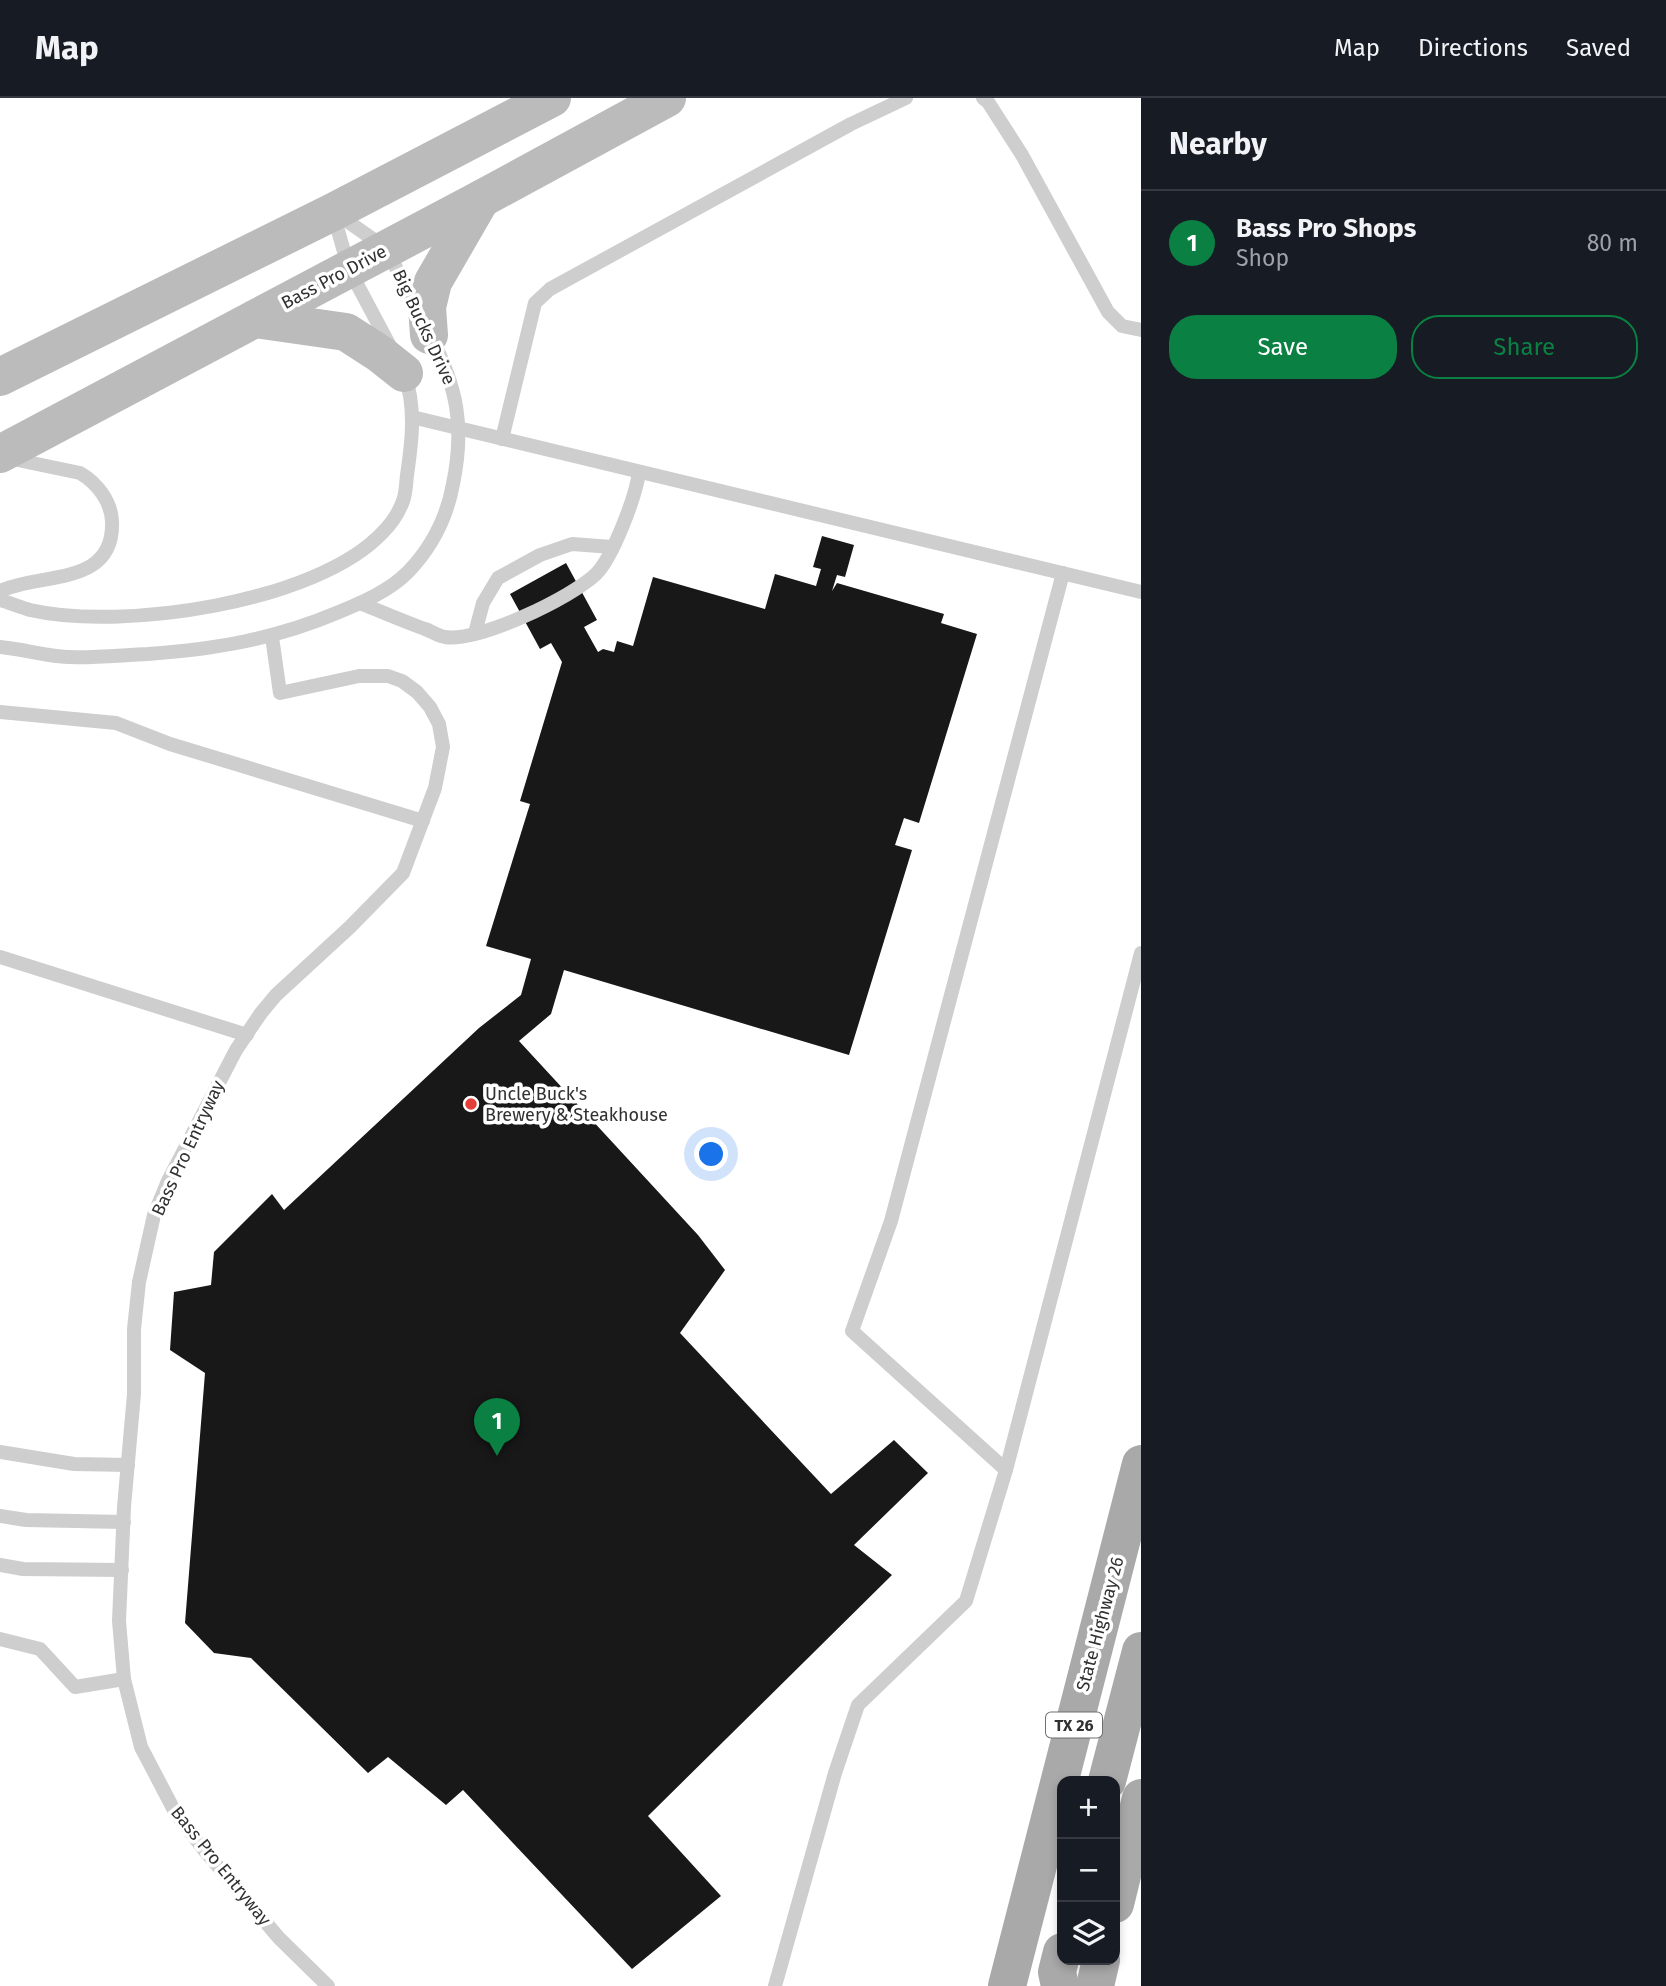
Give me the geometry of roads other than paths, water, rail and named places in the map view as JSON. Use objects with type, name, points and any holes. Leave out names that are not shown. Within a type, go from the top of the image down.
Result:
[{"type":"main road","points":[[0,377],[333,212],[552,98]]},
{"type":"main road","name":"Bass Pro Drive","points":[[0,455],[481,200],[667,98]]},
{"type":"main road","points":[[429,335],[427,307],[433,282],[481,200]]},
{"type":"main road","points":[[255,319],[346,332],[404,373]]},
{"type":"main road","name":"State Highway 26","points":[[1007,1986],[1139,1492]]},
{"type":"main road","points":[[1108,1776],[1141,1651]]},
{"type":"main road","points":[[1115,1902],[1141,1798]]},
{"type":"main road","points":[[1059,1965],[1057,1972],[1060,1986]]},
{"type":"lane","points":[[502,439],[535,303],[550,289],[851,124],[906,98]]},
{"type":"lane","points":[[983,98],[989,102],[1022,155],[1108,313],[1122,326],[1141,330]]},
{"type":"lane","name":"Big Bucks Drive","points":[[0,647],[48,655],[96,657],[177,652],[272,637],[360,603],[385,590],[407,572],[435,538],[446,514],[454,481],[458,414],[452,383],[387,249],[333,212]]},
{"type":"lane","points":[[0,600],[31,610],[72,615],[173,613],[260,595],[317,575],[367,547],[384,531],[400,510],[405,498],[412,449],[412,404],[404,373],[349,269],[333,212]]},
{"type":"lane","points":[[412,417],[1141,592]]},
{"type":"lane","points":[[0,455],[80,473],[90,479],[107,501],[113,531],[99,559],[82,571],[17,583],[0,591]]},
{"type":"lane","points":[[360,603],[446,637],[486,632],[523,617],[597,573],[620,535],[639,471]]},
{"type":"lane","points":[[475,634],[483,603],[498,578],[540,555],[572,544],[612,547]]},
{"type":"lane","points":[[1006,1470],[852,1331],[891,1221],[1063,573]]},
{"type":"lane","name":"Bass Pro Entryway","points":[[272,637],[281,693],[375,674],[402,681],[417,692],[430,707],[439,724],[443,747],[435,788],[403,873],[276,995],[247,1034],[187,1142],[154,1216],[139,1282],[134,1329],[134,1394],[119,1621],[124,1679],[141,1747],[175,1812],[279,1938],[328,1986]]},
{"type":"lane","points":[[0,712],[116,723],[170,744],[423,821]]},
{"type":"lane","points":[[775,1986],[835,1773],[858,1705],[966,1601],[1006,1470],[1141,953]]},
{"type":"lane","points":[[0,957],[247,1034]]},
{"type":"lane","points":[[0,1452],[74,1464],[128,1465]]},
{"type":"lane","points":[[0,1516],[26,1520],[124,1522]]},
{"type":"lane","points":[[0,1565],[23,1569],[122,1570]]},
{"type":"lane","points":[[0,1639],[40,1649],[75,1687],[124,1679]]},
{"type":"place","name":"Uncle Buck's Brewery & Steakhouse","points":[[471,1104]]},
{"type":"place","name":"Bass Pro Shops","points":[[497,1456]]}]
